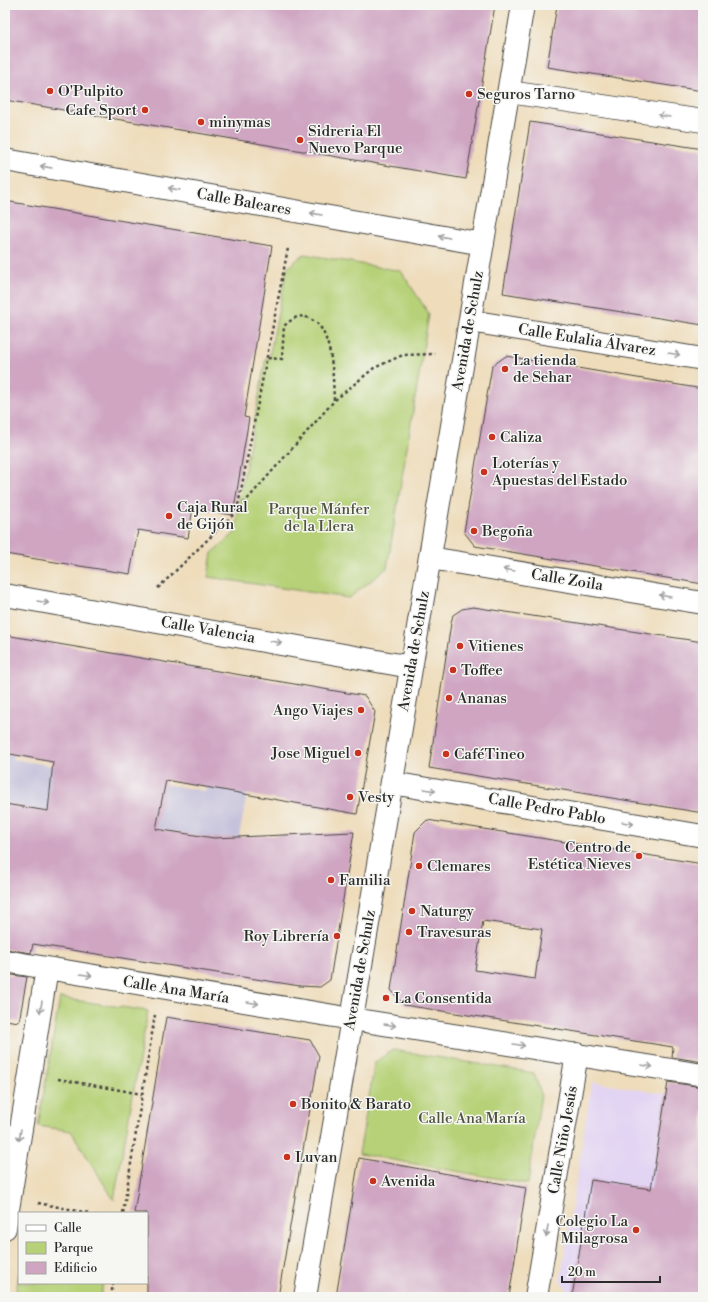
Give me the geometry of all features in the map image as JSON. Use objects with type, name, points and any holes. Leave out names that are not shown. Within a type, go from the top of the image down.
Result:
[{"type":"street","name":"Avenida de Schulz","points":[[305,1297],[523,5]]},
{"type":"street","points":[[508,92],[703,121]]},
{"type":"street","name":"Calle Baleares","points":[[5,160],[483,244]]},
{"type":"street","name":"Calle Eulalia Álvarez","points":[[470,321],[703,359]]},
{"type":"street","name":"Calle Zoila","points":[[430,558],[703,603]]},
{"type":"street","name":"Calle Valencia","points":[[5,595],[411,666]]},
{"type":"street","name":"Calle Pedro Pablo","points":[[392,783],[703,836]]},
{"type":"street","name":"Calle Ana María","points":[[5,962],[703,1075]]},
{"type":"street","points":[[5,1228],[47,968]]},
{"type":"street","name":"Calle Niño Jesús","points":[[536,1297],[577,1054]]},
{"type":"path","points":[[237,511],[288,248]]},
{"type":"path","points":[[266,358],[282,359],[284,326],[292,318],[304,316],[318,324],[325,338],[333,368],[334,401]]},
{"type":"path","points":[[158,588],[237,511],[334,401],[374,368],[404,355],[444,354],[463,357]]},
{"type":"path","points":[[123,1212],[156,1009]]},
{"type":"path","points":[[30,1075],[142,1094]]},
{"type":"path","points":[[10,1198],[84,1212]]},
{"type":"path","points":[[110,1297],[113,1284]]},
{"type":"shaded area","points":[[256,746],[239,837],[214,838],[5,804],[5,754],[13,755],[12,759],[205,791],[206,787]]},
{"type":"shaded area","name":"Colegio La Milagrosa","points":[[592,1082],[666,1094],[654,1170],[703,1178],[572,1296],[560,1281]]},
{"type":"green space","name":"Parque Mánfer de la Llera","points":[[304,254],[401,271],[429,314],[387,568],[349,598],[208,577],[212,553],[235,533],[239,509],[237,511],[266,358],[269,358],[287,268]]},
{"type":"green space","points":[[60,998],[148,1011],[114,1200],[71,1131],[38,1126]]},
{"type":"green space","name":"Calle Ana María","points":[[393,1050],[534,1073],[541,1094],[528,1184],[359,1154],[375,1062]]},
{"type":"green space","points":[[18,1279],[18,1284],[103,1284],[101,1297],[15,1297]]},
{"type":"building","points":[[5,5],[495,5],[466,179],[5,100]]},
{"type":"building","points":[[557,5],[703,5],[703,91],[547,67]]},
{"type":"building","points":[[530,122],[703,149],[703,325],[503,293]]},
{"type":"building","points":[[5,201],[272,246],[244,417],[249,418],[233,515],[193,508],[188,538],[138,530],[130,574],[5,554]]},
{"type":"building","points":[[506,356],[703,389],[703,584],[475,546],[464,532],[492,366]]},
{"type":"building","points":[[473,607],[703,642],[703,813],[429,768],[453,615],[462,609]]},
{"type":"building","points":[[5,635],[365,696],[375,712],[357,814],[166,780],[156,829],[214,838],[354,832],[330,980],[320,987],[300,986],[33,944],[31,953],[5,949],[5,804],[48,811],[53,762],[5,753]]},
{"type":"building","points":[[427,820],[703,864],[703,1062],[672,1057],[673,1047],[404,1005],[391,990],[415,832]],"holes":[[[483,921],[542,929],[535,979],[475,970]]]},
{"type":"building","points":[[5,974],[27,977],[19,1022],[5,1020]]},
{"type":"building","points":[[166,1017],[310,1040],[319,1056],[278,1297],[147,1297],[148,1212],[134,1212]]},
{"type":"building","name":"Colegio La Milagrosa","points":[[668,1082],[703,1087],[703,1297],[572,1297],[591,1180],[651,1189]]},
{"type":"building","points":[[359,1158],[526,1188],[509,1297],[336,1297]]},
{"type":"place","name":"O'Pulpito","points":[[50,91]]},
{"type":"place","name":"Seguros Tarno","points":[[469,94]]},
{"type":"place","name":"Cafe Sport","points":[[145,110]]},
{"type":"place","name":"minymas","points":[[201,122]]},
{"type":"place","name":"Sidreria El Nuevo Parque","points":[[300,140]]},
{"type":"place","name":"La tienda de Sehar","points":[[505,369]]},
{"type":"place","name":"Caliza","points":[[492,437]]},
{"type":"place","name":"Loterías y Apuestas del Estado","points":[[484,472]]},
{"type":"place","name":"Caja Rural de Gijón","points":[[169,516]]},
{"type":"place","name":"Begoña","points":[[474,531]]},
{"type":"place","name":"Vitienes","points":[[460,646]]},
{"type":"place","name":"Toffee","points":[[453,670]]},
{"type":"place","name":"Ananas","points":[[449,698]]},
{"type":"place","name":"Ango Viajes","points":[[361,710]]},
{"type":"place","name":"Jose Miguel","points":[[358,753]]},
{"type":"place","name":"CaféTineo","points":[[446,754]]},
{"type":"place","name":"Vesty","points":[[350,797]]},
{"type":"place","name":"Centro de Estética Nieves","points":[[639,856]]},
{"type":"place","name":"Clemares","points":[[419,866]]},
{"type":"place","name":"Familia","points":[[331,880]]},
{"type":"place","name":"Naturgy","points":[[412,911]]},
{"type":"place","name":"Travesuras","points":[[409,932]]},
{"type":"place","name":"Roy Librería","points":[[337,936]]},
{"type":"place","name":"La Consentida","points":[[386,998]]},
{"type":"place","name":"Bonito & Barato","points":[[293,1104]]},
{"type":"place","name":"Luvan","points":[[287,1157]]},
{"type":"place","name":"Avenida","points":[[373,1181]]},
{"type":"place","name":"Colegio La Milagrosa","points":[[636,1230]]}]
